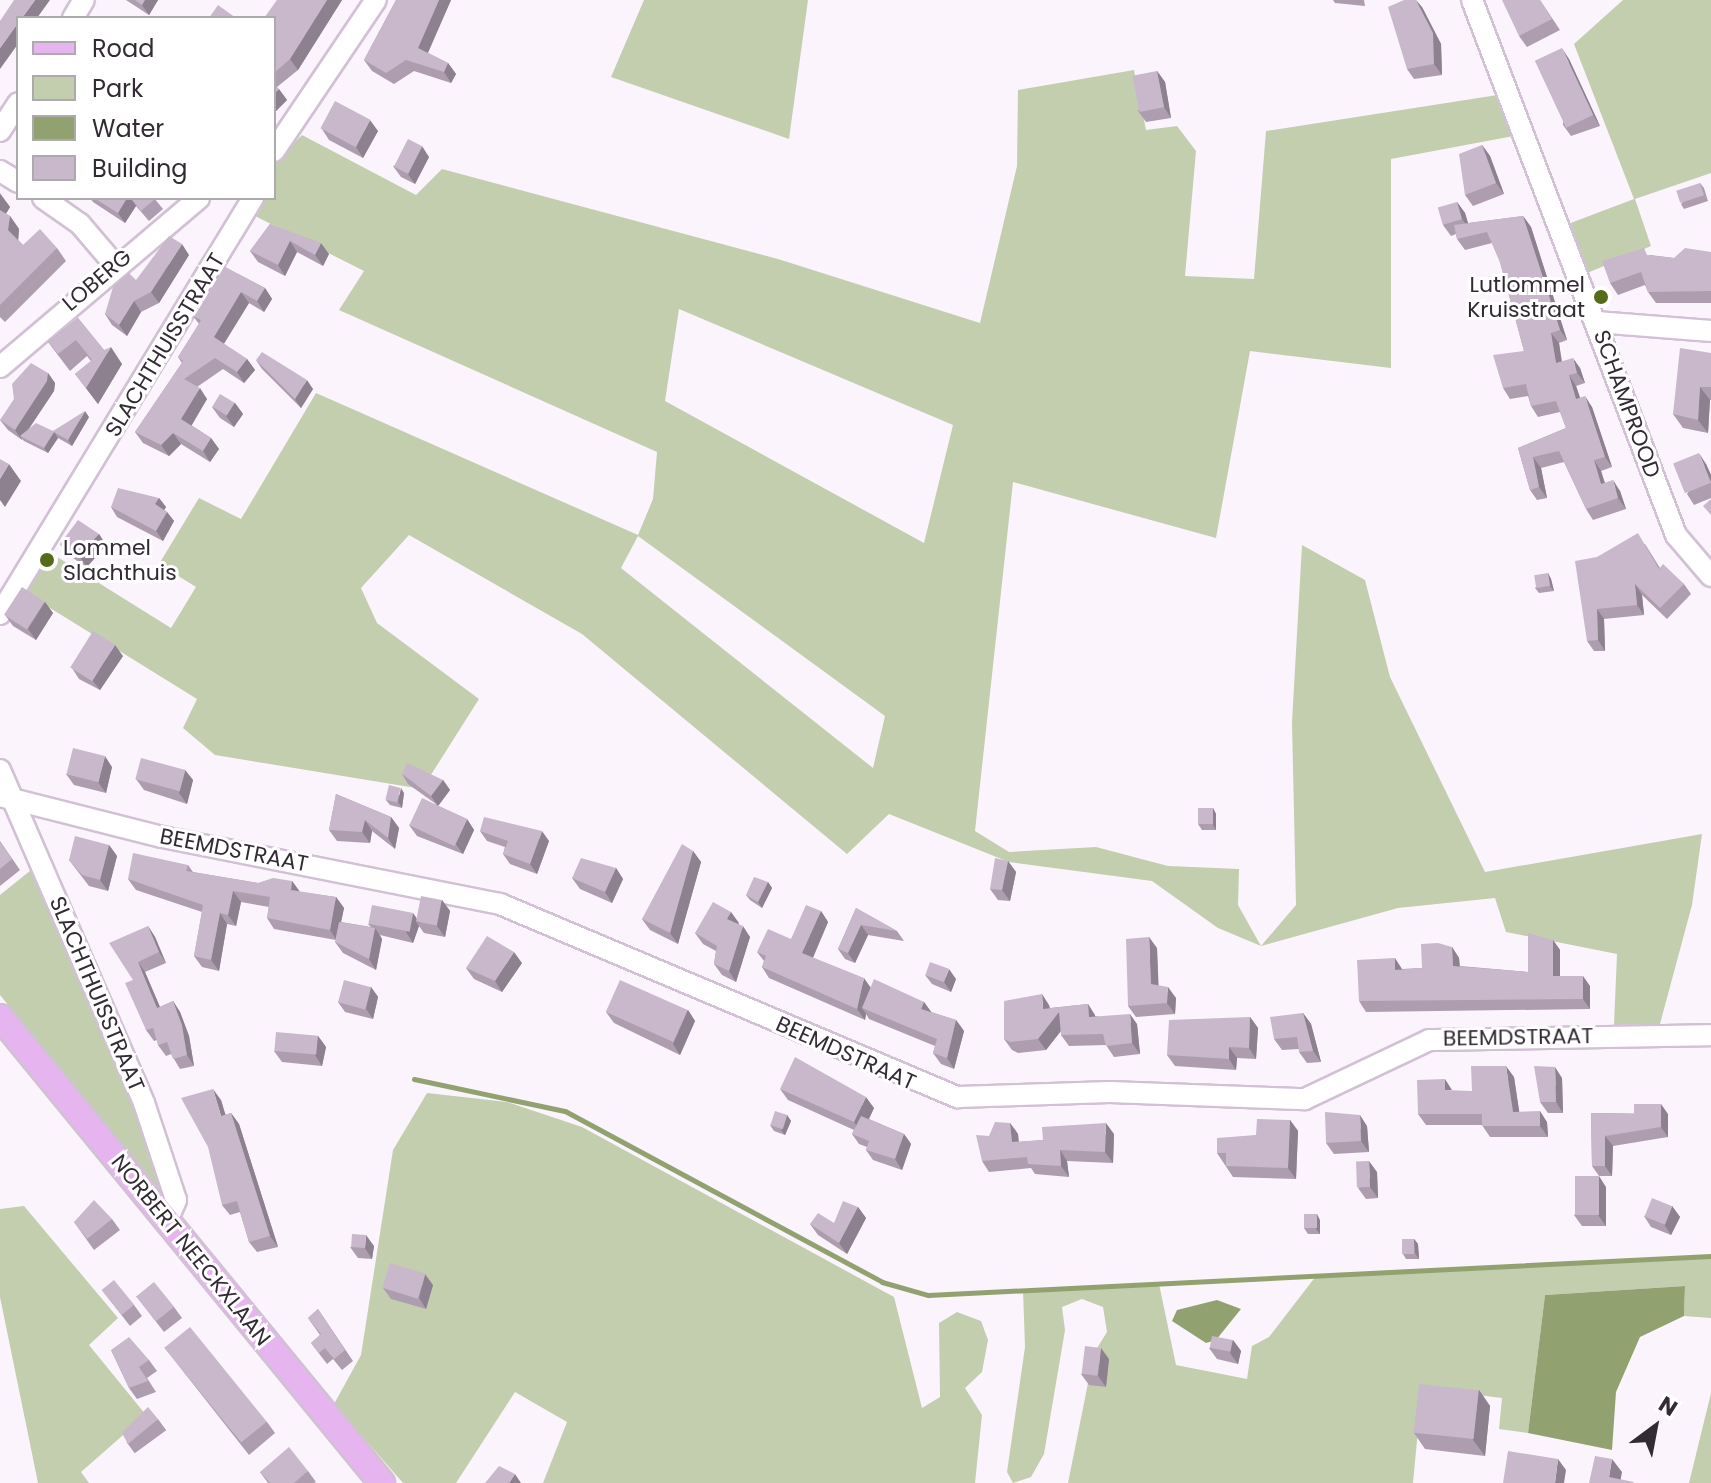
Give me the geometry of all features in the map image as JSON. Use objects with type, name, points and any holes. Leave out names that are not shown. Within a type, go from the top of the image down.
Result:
[{"type":"main road","name":"NORBERT NEECKXLAAN","points":[[0,1017],[382,1483]]},
{"type":"street","points":[[276,148],[376,0]]},
{"type":"street","name":"SCHAMPROOD","points":[[1472,0],[1676,535],[1711,576]]},
{"type":"street","points":[[0,131],[16,106]]},
{"type":"street","points":[[46,200],[80,224],[114,264]]},
{"type":"street","name":"LOBERG","points":[[0,367],[114,264],[196,200]]},
{"type":"street","name":"SLACHTHUISSTRAAT","points":[[0,614],[252,200]]},
{"type":"street","points":[[1597,322],[1711,331]]},
{"type":"street","name":"SLACHTHUISSTRAAT","points":[[0,770],[6,798],[139,1090],[176,1200],[167,1221]]},
{"type":"street","name":"BEEMDSTRAAT","points":[[6,798],[500,904],[958,1097],[1110,1092],[1305,1099],[1429,1040],[1711,1035]]},
{"type":"green space","points":[[644,0],[808,0],[789,139],[611,77]]},
{"type":"green space","points":[[1623,0],[1711,0],[1711,173],[1635,199],[1651,246],[1585,274],[1568,224],[1634,199],[1574,44]]},
{"type":"green space","points":[[1134,70],[1146,130],[1177,126],[1196,151],[1185,276],[1254,279],[1266,131],[1504,94],[1519,135],[1391,159],[1391,368],[1250,351],[1216,538],[1013,482],[975,831],[1009,852],[1096,847],[1168,866],[1239,869],[1238,905],[1261,946],[1218,928],[1152,881],[1009,862],[889,814],[847,854],[582,634],[409,535],[361,588],[377,623],[479,699],[422,789],[215,755],[183,728],[197,699],[21,590],[46,550],[171,628],[196,587],[159,564],[199,498],[241,519],[316,393],[638,535],[653,499],[657,452],[339,310],[364,271],[255,216],[259,200],[276,200],[276,161],[302,135],[416,195],[442,169],[778,259],[980,323],[1017,166],[1018,90]],"holes":[[[679,309],[953,425],[924,543],[665,401]],[[638,536],[885,716],[873,768],[621,568]]]},
{"type":"green space","points":[[1302,545],[1365,580],[1390,677],[1485,872],[1702,834],[1692,905],[1660,1024],[1614,1025],[1617,954],[1506,932],[1495,898],[1398,908],[1261,946],[1296,905],[1292,722]]},
{"type":"green space","points":[[36,866],[110,1031],[165,1198],[0,995],[0,895]]},
{"type":"green space","points":[[427,1093],[507,1102],[582,1127],[894,1297],[922,1408],[940,1397],[939,1323],[957,1312],[981,1321],[988,1340],[982,1372],[965,1388],[982,1415],[975,1483],[543,1483],[567,1422],[515,1392],[456,1483],[403,1483],[334,1404],[361,1355],[393,1150]]},
{"type":"green space","points":[[24,1206],[118,1318],[89,1345],[146,1415],[81,1472],[89,1483],[38,1483],[0,1297],[0,1209]]},
{"type":"green space","points":[[1711,1256],[1711,1318],[1684,1316],[1685,1286],[1545,1295],[1528,1433],[1499,1429],[1502,1398],[1422,1388],[1413,1483],[1068,1483],[1094,1353],[1107,1332],[1103,1307],[1082,1299],[1062,1307],[1065,1330],[1044,1454],[1031,1477],[1013,1483],[1007,1472],[1025,1347],[1023,1290],[1159,1284],[1176,1365],[1247,1379],[1252,1346],[1269,1337],[1316,1276]]},
{"type":"green space","points":[[1711,1393],[1711,1483],[1689,1483]]},
{"type":"water","points":[[1685,1286],[1684,1316],[1640,1337],[1616,1392],[1612,1450],[1528,1433],[1545,1295]]},
{"type":"water","points":[[1217,1300],[1241,1309],[1216,1340],[1206,1343],[1172,1321],[1177,1310]]},
{"type":"building","points":[[14,0],[35,0],[23,16],[16,16],[16,26],[0,48],[0,21]]},
{"type":"building","points":[[277,0],[327,0],[290,59],[276,71],[276,16],[265,16]]},
{"type":"building","points":[[396,0],[439,0],[418,48],[448,63],[444,72],[406,60],[386,73],[364,60]]},
{"type":"building","points":[[1404,0],[1416,0],[1433,33],[1434,64],[1407,69],[1388,7]]},
{"type":"building","points":[[1502,0],[1540,0],[1552,19],[1519,36]]},
{"type":"building","points":[[218,5],[233,16],[210,16]]},
{"type":"building","points":[[1562,48],[1593,115],[1566,128],[1535,61]]},
{"type":"building","points":[[1157,71],[1164,107],[1140,112],[1132,76]]},
{"type":"building","points":[[335,101],[370,120],[356,147],[320,128]]},
{"type":"building","points":[[408,139],[422,146],[408,174],[394,167]]},
{"type":"building","points":[[1482,145],[1496,183],[1465,195],[1459,154]]},
{"type":"building","points":[[1700,183],[1704,195],[1680,203],[1676,191]]},
{"type":"building","points":[[97,200],[126,200],[118,213]]},
{"type":"building","points":[[133,200],[154,200],[141,211]]},
{"type":"building","points":[[1457,202],[1462,219],[1443,225],[1438,208]]},
{"type":"building","points":[[0,210],[10,216],[8,230],[23,245],[40,229],[57,248],[0,305]]},
{"type":"building","points":[[1523,216],[1560,330],[1551,333],[1556,363],[1573,358],[1577,373],[1569,375],[1576,399],[1585,396],[1605,457],[1594,460],[1601,484],[1613,480],[1618,498],[1586,509],[1559,451],[1533,457],[1539,487],[1530,490],[1518,448],[1566,428],[1556,401],[1531,406],[1526,384],[1503,388],[1493,355],[1524,351],[1500,262],[1487,232],[1457,239],[1454,225]]},
{"type":"building","points":[[270,224],[321,243],[315,255],[290,241],[278,265],[250,251]]},
{"type":"building","points":[[169,236],[182,244],[151,292],[134,301],[119,325],[105,314],[113,287],[129,273],[136,280]]},
{"type":"building","points":[[1644,248],[1647,255],[1674,258],[1685,248],[1711,252],[1711,291],[1648,292],[1641,272],[1610,283],[1602,261]]},
{"type":"building","points":[[223,266],[265,288],[257,301],[241,292],[214,337],[247,359],[237,372],[215,358],[184,379],[200,388],[181,419],[211,438],[203,451],[173,433],[161,445],[135,432],[183,361],[178,357],[201,320],[193,316]]},
{"type":"building","points":[[78,318],[104,350],[111,347],[86,388],[75,374],[92,360],[76,340],[58,354],[48,342]]},
{"type":"building","points":[[1680,348],[1711,353],[1711,387],[1700,387],[1698,420],[1673,414]]},
{"type":"building","points":[[262,352],[307,380],[295,399],[256,360]]},
{"type":"building","points":[[31,363],[48,373],[47,381],[15,430],[0,420],[14,399],[12,384]]},
{"type":"building","points":[[220,394],[235,403],[227,416],[212,407]]},
{"type":"building","points":[[85,411],[68,440],[54,432],[44,448],[20,436],[36,423],[53,431]]},
{"type":"building","points":[[1699,453],[1711,483],[1685,493],[1673,463]]},
{"type":"building","points":[[0,459],[9,464],[0,479]]},
{"type":"building","points":[[118,488],[159,498],[155,504],[167,512],[156,531],[111,507]]},
{"type":"building","points":[[1711,499],[1711,515],[1703,506]]},
{"type":"building","points":[[78,520],[99,534],[79,556],[60,544]]},
{"type":"building","points":[[1638,533],[1659,569],[1663,564],[1684,584],[1660,608],[1635,584],[1637,605],[1597,609],[1598,640],[1587,641],[1575,561],[1597,557]]},
{"type":"building","points":[[1548,573],[1550,586],[1536,588],[1534,575]]},
{"type":"building","points":[[22,587],[45,602],[27,629],[4,615]]},
{"type":"building","points":[[93,631],[115,645],[92,681],[70,667]]},
{"type":"building","points":[[73,748],[105,756],[98,782],[66,774]]},
{"type":"building","points":[[141,758],[185,770],[180,791],[135,779]]},
{"type":"building","points":[[407,763],[443,780],[431,796],[402,774]]},
{"type":"building","points":[[389,785],[401,788],[397,802],[385,800]]},
{"type":"building","points":[[336,794],[391,817],[388,838],[365,820],[362,832],[329,830]]},
{"type":"building","points":[[422,798],[467,819],[455,846],[409,825]]},
{"type":"building","points":[[1198,808],[1213,808],[1213,824],[1198,824]]},
{"type":"building","points":[[484,817],[542,831],[530,864],[503,854],[508,841],[480,831]]},
{"type":"building","points":[[75,836],[109,845],[100,880],[82,875],[69,860]]},
{"type":"building","points":[[0,842],[12,859],[0,869]]},
{"type":"building","points":[[682,844],[693,851],[670,933],[642,919]]},
{"type":"building","points":[[133,853],[188,865],[186,871],[258,883],[273,878],[292,881],[291,890],[336,897],[330,930],[267,918],[270,897],[233,891],[228,915],[220,913],[211,960],[194,956],[203,905],[128,879]]},
{"type":"building","points":[[581,858],[616,868],[605,892],[572,878]]},
{"type":"building","points":[[995,858],[1008,861],[1002,890],[990,889]]},
{"type":"building","points":[[754,877],[768,882],[758,902],[746,895]]},
{"type":"building","points":[[421,896],[442,900],[437,926],[416,922]]},
{"type":"building","points":[[713,902],[731,912],[727,919],[743,926],[729,971],[714,964],[717,946],[695,933]]},
{"type":"building","points":[[372,905],[413,913],[410,932],[368,924]]},
{"type":"building","points":[[806,905],[821,911],[802,953],[864,978],[857,1009],[762,967],[766,956],[757,952],[768,929],[791,939]]},
{"type":"building","points":[[856,908],[897,931],[861,925],[848,953],[838,949]]},
{"type":"building","points":[[339,922],[375,928],[369,959],[335,942]]},
{"type":"building","points":[[148,926],[159,952],[138,962],[157,1008],[173,1001],[182,1025],[187,1055],[173,1059],[167,1042],[158,1045],[153,1028],[146,1030],[125,983],[133,980],[109,943]]},
{"type":"building","points":[[1528,933],[1553,940],[1553,976],[1583,976],[1583,999],[1359,1001],[1357,960],[1395,958],[1395,970],[1422,968],[1421,944],[1438,943],[1452,947],[1453,966],[1528,972]]},
{"type":"building","points":[[487,936],[514,952],[495,981],[466,968]]},
{"type":"building","points":[[1149,937],[1151,984],[1168,987],[1167,1003],[1128,1006],[1126,939]]},
{"type":"building","points":[[930,962],[949,969],[944,982],[925,975]]},
{"type":"building","points":[[874,979],[924,1002],[921,1009],[956,1020],[947,1058],[933,1053],[937,1039],[862,1008]]},
{"type":"building","points":[[344,980],[371,987],[365,1009],[338,1002]]},
{"type":"building","points":[[620,980],[688,1010],[673,1042],[606,1012]]},
{"type":"building","points":[[1042,994],[1043,1009],[1088,1004],[1089,1017],[1130,1014],[1132,1043],[1106,1046],[1103,1034],[1061,1035],[1059,1012],[1038,1039],[1010,1042],[1004,1039],[1004,1001]]},
{"type":"building","points":[[1303,1013],[1313,1051],[1299,1052],[1297,1037],[1274,1039],[1270,1017]]},
{"type":"building","points":[[1250,1017],[1249,1048],[1229,1047],[1229,1059],[1167,1055],[1169,1020]]},
{"type":"building","points":[[276,1032],[318,1036],[316,1055],[274,1051]]},
{"type":"building","points":[[795,1057],[866,1097],[854,1122],[780,1089]]},
{"type":"building","points":[[1471,1066],[1506,1066],[1513,1112],[1540,1111],[1540,1126],[1482,1126],[1482,1114],[1418,1114],[1417,1080],[1445,1079],[1445,1090],[1472,1091]]},
{"type":"building","points":[[1534,1066],[1555,1067],[1556,1102],[1540,1102]]},
{"type":"building","points":[[213,1089],[221,1116],[231,1113],[270,1236],[249,1242],[237,1201],[222,1205],[208,1147],[181,1098]]},
{"type":"building","points":[[1634,1104],[1661,1104],[1661,1127],[1605,1136],[1605,1166],[1592,1166],[1591,1113],[1634,1114]]},
{"type":"building","points":[[775,1111],[787,1115],[783,1129],[770,1125]]},
{"type":"building","points":[[1325,1112],[1360,1115],[1361,1141],[1326,1143]]},
{"type":"building","points":[[861,1116],[904,1134],[895,1159],[866,1150],[869,1141],[852,1134]]},
{"type":"building","points":[[1257,1119],[1290,1120],[1288,1168],[1226,1166],[1226,1153],[1217,1153],[1217,1138],[1256,1135]]},
{"type":"building","points":[[995,1122],[1010,1123],[1012,1142],[1043,1140],[1042,1127],[1106,1123],[1105,1152],[1060,1150],[1061,1166],[1028,1164],[1027,1157],[982,1161],[976,1135],[989,1136]]},
{"type":"building","points":[[1356,1161],[1369,1161],[1370,1187],[1357,1187]]},
{"type":"building","points":[[1575,1176],[1599,1176],[1599,1215],[1575,1215]]},
{"type":"building","points":[[1652,1198],[1672,1206],[1665,1225],[1645,1217]]},
{"type":"building","points":[[94,1200],[112,1219],[87,1239],[74,1222]]},
{"type":"building","points":[[843,1201],[858,1207],[839,1243],[810,1224],[818,1213],[834,1223]]},
{"type":"building","points":[[1304,1214],[1317,1214],[1317,1228],[1304,1228]]},
{"type":"building","points":[[352,1234],[366,1235],[365,1248],[351,1247]]},
{"type":"building","points":[[1402,1239],[1414,1239],[1414,1254],[1402,1254]]},
{"type":"building","points":[[390,1263],[425,1274],[418,1299],[382,1288]]},
{"type":"building","points":[[114,1280],[134,1305],[122,1315],[102,1290]]},
{"type":"building","points":[[154,1282],[174,1307],[156,1321],[136,1296]]},
{"type":"building","points":[[318,1309],[345,1350],[334,1359],[325,1348],[319,1353],[311,1343],[321,1334],[308,1318]]},
{"type":"building","points":[[190,1327],[267,1422],[241,1443],[164,1348]]},
{"type":"building","points":[[1212,1336],[1233,1340],[1230,1352],[1210,1348]]},
{"type":"building","points":[[129,1337],[149,1360],[139,1367],[148,1381],[129,1388],[111,1350]]},
{"type":"building","points":[[1085,1346],[1101,1348],[1097,1376],[1082,1374]]},
{"type":"building","points":[[1419,1384],[1479,1390],[1474,1439],[1414,1433]]},
{"type":"building","points":[[148,1407],[158,1419],[128,1444],[122,1433]]},
{"type":"building","points":[[289,1447],[308,1471],[294,1483],[270,1483],[260,1472]]},
{"type":"building","points":[[1508,1451],[1558,1459],[1555,1483],[1503,1483]]},
{"type":"building","points":[[1595,1456],[1612,1459],[1609,1477],[1634,1482],[1589,1483]]},
{"type":"building","points":[[499,1466],[515,1474],[509,1483],[485,1483]]},
{"type":"waterway","points":[[414,1079],[565,1111],[882,1282],[928,1295],[1711,1256]]},
{"type":"place","name":"Lutlommel Kruisstraat","points":[[1601,297]]},
{"type":"place","name":"Lommel Slachthuis","points":[[47,560]]}]
